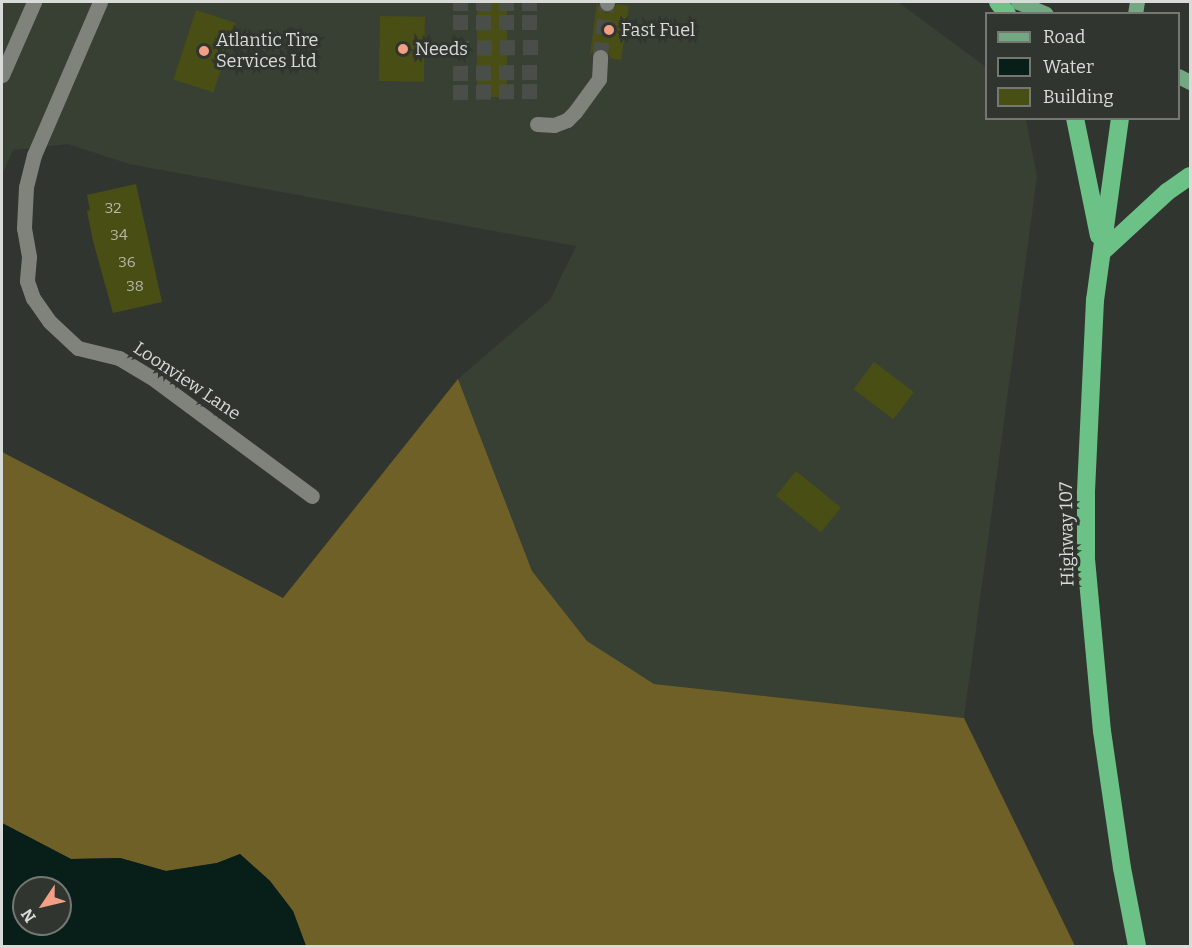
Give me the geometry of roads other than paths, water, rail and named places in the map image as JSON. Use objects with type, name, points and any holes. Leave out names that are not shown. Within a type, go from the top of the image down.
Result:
[{"type":"highway","points":[[1075,120],[1102,252]]},
{"type":"highway","name":"Highway 107","points":[[1120,120],[1095,300],[1086,494],[1086,559],[1102,731],[1122,868],[1137,946]]},
{"type":"highway","points":[[1102,252],[1167,192],[1191,176]]},
{"type":"main road","points":[[1017,2],[1041,12]]},
{"type":"street","points":[[2,75],[34,2]]},
{"type":"street","name":"Loonview Lane","points":[[100,2],[34,155],[26,187],[24,228],[29,257],[27,281],[33,298],[50,322],[78,348],[119,358],[151,377],[312,496]]},
{"type":"street","points":[[537,124],[554,125],[567,120],[575,112],[599,79],[600,57]]},
{"type":"water","points":[[2,823],[71,859],[120,858],[166,871],[217,863],[240,854],[270,881],[293,911],[306,946],[2,946]]},
{"type":"tunnel","points":[[453,3],[539,3]]},
{"type":"tunnel","points":[[600,57],[607,3]]},
{"type":"tunnel","points":[[453,22],[539,22]]},
{"type":"tunnel","points":[[454,48],[538,47]]},
{"type":"tunnel","points":[[453,73],[538,72]]},
{"type":"tunnel","points":[[453,92],[538,91]]},
{"type":"place","name":"Fast Fuel","points":[[609,30]]},
{"type":"place","name":"Needs","points":[[403,49]]},
{"type":"place","name":"Atlantic Tire Services Ltd","points":[[204,51]]}]
